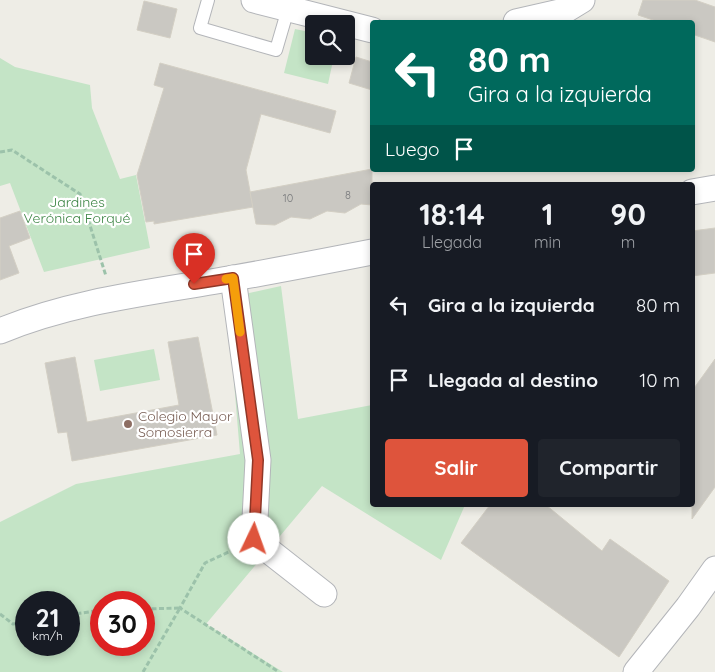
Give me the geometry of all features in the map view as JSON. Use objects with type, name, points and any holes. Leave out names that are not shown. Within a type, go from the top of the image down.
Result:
[{"type":"street","points":[[526,20],[564,12],[582,0]]},
{"type":"street","points":[[274,4],[370,29]]},
{"type":"street","points":[[695,191],[715,188]]},
{"type":"street","points":[[0,331],[24,321],[66,308],[112,298],[370,252]]},
{"type":"street","points":[[233,278],[258,460],[254,539],[324,594]]},
{"type":"street","points":[[636,672],[688,607],[715,569]]},
{"type":"lane","points":[[208,0],[200,28],[276,50],[274,4]]},
{"type":"path","points":[[0,152],[12,150],[80,194],[112,298]]},
{"type":"path","points":[[143,672],[205,563],[254,539]]},
{"type":"path","points":[[155,609],[180,608],[280,672]]},
{"type":"path","points":[[0,614],[15,624]]},
{"type":"green space","points":[[295,29],[305,31],[305,65],[332,65],[328,84],[284,73]]},
{"type":"green space","name":"Jardines Verónica Forqué","points":[[0,58],[15,67],[90,85],[92,108],[120,179],[136,175],[150,248],[44,272],[10,183],[0,186]]},
{"type":"green space","points":[[281,286],[298,419],[370,405],[370,507],[464,507],[441,560],[322,486],[206,624],[283,672],[0,672],[0,522],[76,484],[240,454],[227,298]]},
{"type":"green space","points":[[154,349],[160,380],[100,391],[94,360]]},
{"type":"building","points":[[643,0],[695,0],[715,7],[715,42],[695,35],[695,20],[653,20],[638,15]]},
{"type":"building","points":[[144,1],[177,9],[170,38],[137,30]]},
{"type":"building","points":[[356,57],[370,61],[370,89],[349,83]]},
{"type":"building","points":[[160,63],[336,111],[330,133],[261,114],[246,170],[253,207],[154,224],[154,221],[146,222],[137,175],[164,88],[154,85]]},
{"type":"building","points":[[370,169],[370,172],[372,172],[370,205],[361,204],[345,213],[327,211],[310,219],[291,217],[275,225],[256,224],[250,192]]},
{"type":"building","points":[[20,211],[30,238],[9,246],[19,273],[0,280],[0,218]]},
{"type":"building","points":[[715,228],[715,273],[695,276],[695,231]]},
{"type":"building","points":[[198,337],[217,435],[72,461],[67,432],[58,433],[45,363],[75,357],[87,422],[179,405],[168,342]]},
{"type":"building","points":[[715,359],[715,487],[692,519],[692,507],[695,507],[695,387]]},
{"type":"building","points":[[488,507],[548,507],[602,551],[610,539],[669,581],[619,657],[461,543]]},
{"type":"slow traffic","points":[[226,279],[233,278],[240,332]]},
{"type":"place","name":"Colegio Mayor Somosierra","points":[[128,424]]},
{"type":"route","points":[[194,284],[233,278],[258,460],[254,539]]}]
